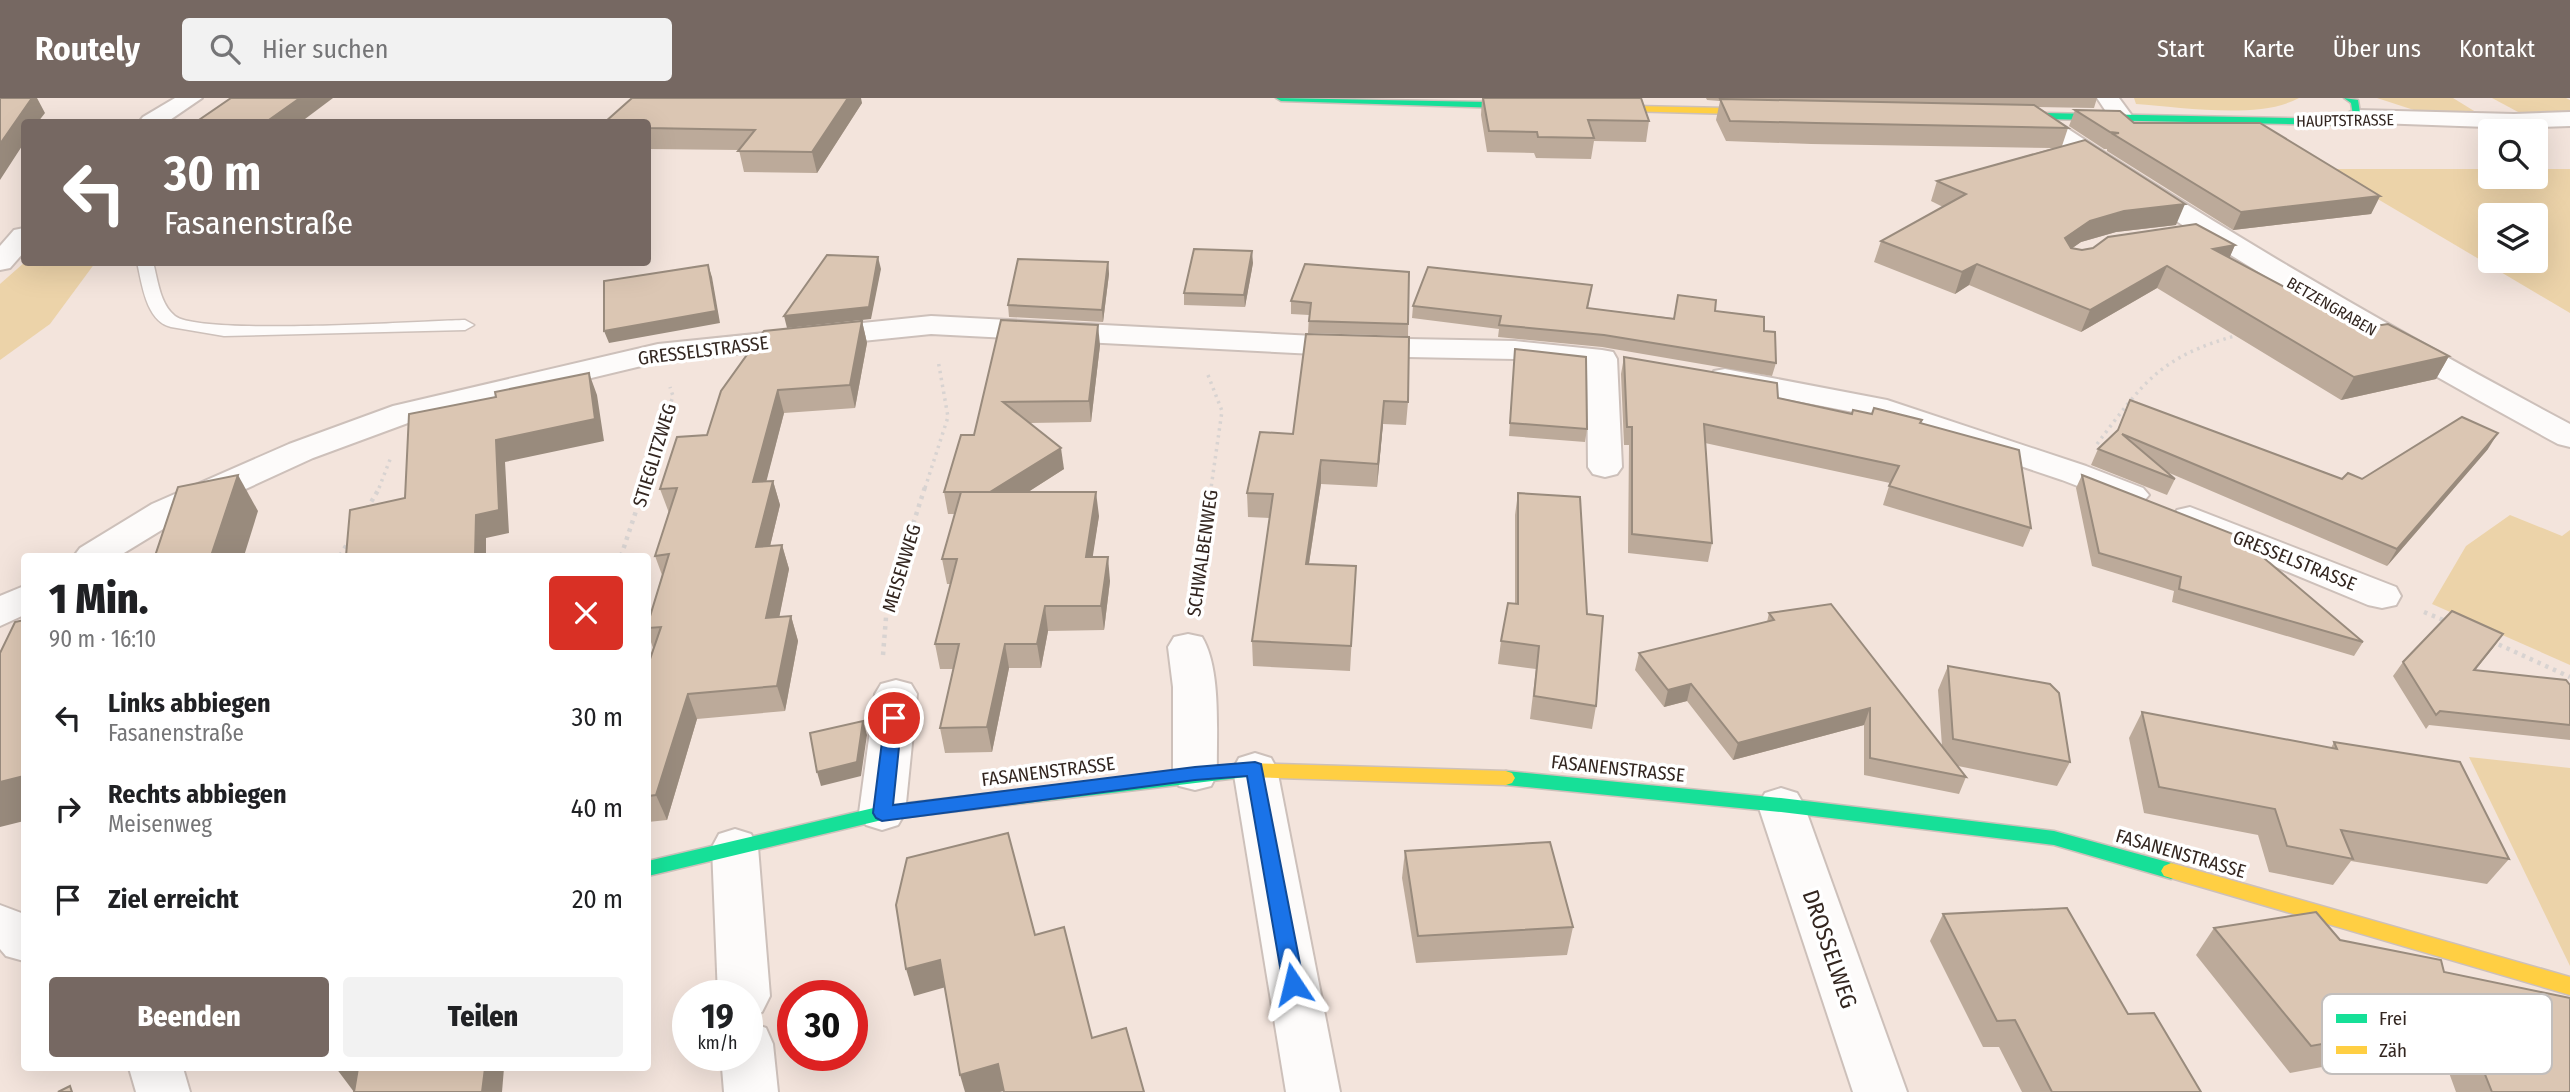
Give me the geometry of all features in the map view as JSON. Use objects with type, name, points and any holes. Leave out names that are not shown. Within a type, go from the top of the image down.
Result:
[{"type":"street","points":[[155,119],[191,98]]},
{"type":"street","points":[[1281,98],[1550,107]]},
{"type":"street","points":[[1578,107],[1787,112]]},
{"type":"street","name":"HAUPTSTRASSE","points":[[1979,115],[2031,115],[2114,107],[2337,122],[2353,108],[2570,119]]},
{"type":"street","name":"BETZENGRABEN","points":[[2031,115],[2101,164],[2329,305],[2570,437]]},
{"type":"street","points":[[2168,237],[2207,231]]},
{"type":"street","points":[[0,262],[21,239]]},
{"type":"street","name":"GRESSELSTRASSE","points":[[98,553],[165,512],[301,451],[405,413],[658,353],[931,325],[1354,347],[1515,350],[1615,361],[1605,467]]},
{"type":"street","name":"GRESSELSTRASSE","points":[[1694,373],[1876,407],[2074,473],[2382,596]]},
{"type":"street","points":[[0,613],[21,600]]},
{"type":"street","points":[[1188,647],[1194,687],[1195,774]]},
{"type":"street","points":[[882,813],[896,694]]},
{"type":"street","points":[[1255,769],[1313,1092]]},
{"type":"street","name":"FASANENSTRASSE","points":[[651,868],[882,813],[1195,774],[1255,769],[1503,778],[1781,805],[2054,838],[2570,986]]},
{"type":"street","name":"DROSSELWEG","points":[[1781,805],[1880,1092]]},
{"type":"street","points":[[735,847],[743,980]]},
{"type":"street","points":[[0,925],[14,931],[21,938]]},
{"type":"street","points":[[157,1071],[163,1092]]},
{"type":"street","points":[[749,1071],[751,1092]]},
{"type":"lane","points":[[146,266],[155,303],[171,322],[224,331],[465,325]]},
{"type":"path","name":"MEISENWEG","points":[[896,694],[882,652],[887,605],[948,417],[931,325]]},
{"type":"path","points":[[2074,473],[2133,397],[2166,363],[2214,341],[2246,333]]},
{"type":"path","name":"SCHWALBENWEG","points":[[1188,647],[1222,411],[1193,338]]},
{"type":"path","name":"STIEGLITZWEG","points":[[622,553],[673,396],[658,353]]},
{"type":"path","points":[[365,514],[383,481],[405,413]]},
{"type":"path","points":[[342,553],[352,535]]},
{"type":"path","points":[[2382,596],[2451,623]]},
{"type":"path","points":[[2487,639],[2570,677]]},
{"type":"shaded area","points":[[2134,98],[2299,98],[2263,109],[2219,110],[2136,104]]},
{"type":"shaded area","points":[[2377,98],[2453,98],[2479,114],[2420,112]]},
{"type":"shaded area","points":[[2492,98],[2566,98],[2570,100],[2570,111],[2520,113]]},
{"type":"shaded area","points":[[2327,169],[2478,169],[2478,189],[2548,189],[2548,169],[2570,169],[2570,313],[2502,273],[2548,273],[2548,203],[2478,203],[2478,258]]},
{"type":"shaded area","points":[[21,266],[93,266],[50,324],[0,360],[0,284]]},
{"type":"shaded area","points":[[2510,515],[2562,536],[2570,530],[2570,665],[2432,604],[2466,546]]},
{"type":"shaded area","points":[[2469,757],[2570,768],[2570,966]]},
{"type":"building","points":[[0,98],[32,98],[0,144]]},
{"type":"building","points":[[231,98],[300,98],[270,119],[200,119]]},
{"type":"building","points":[[632,98],[848,98],[812,152],[738,151],[755,130],[651,128],[651,119],[608,119]]},
{"type":"building","points":[[1483,98],[1641,98],[1649,121],[1588,120],[1594,138],[1538,137],[1537,132],[1489,131]]},
{"type":"building","points":[[1720,99],[2034,105],[2068,128],[1730,121]]},
{"type":"building","points":[[2075,110],[2120,111],[2134,123],[2260,123],[2380,196],[2241,212],[2113,134],[2119,133],[2110,132]]},
{"type":"building","points":[[2085,140],[2185,204],[2124,211],[2090,221],[2065,238],[2071,248],[2093,248],[2108,237],[2196,224],[2235,245],[2213,249],[2362,328],[2388,324],[2449,356],[2354,377],[2167,266],[2090,310],[1977,264],[1962,272],[1881,241],[1966,194],[1937,181]]},
{"type":"building","points":[[1194,249],[1252,251],[1244,295],[1184,293]]},
{"type":"building","points":[[827,255],[878,257],[869,307],[784,316]]},
{"type":"building","points":[[1018,259],[1108,262],[1102,310],[1008,305]]},
{"type":"building","points":[[1305,264],[1409,272],[1408,324],[1309,321],[1311,303],[1291,301]]},
{"type":"building","points":[[708,265],[716,311],[604,331],[604,281]]},
{"type":"building","points":[[1428,267],[1592,285],[1587,308],[1674,319],[1678,295],[1716,300],[1715,311],[1764,317],[1764,331],[1775,332],[1776,363],[1604,335],[1499,325],[1501,316],[1413,306]]},
{"type":"building","points":[[1001,320],[1098,325],[1089,401],[1003,402],[1061,448],[990,492],[944,492],[961,435],[974,435]]},
{"type":"building","points":[[862,321],[850,385],[778,390],[753,482],[773,481],[756,547],[782,545],[766,618],[791,616],[777,686],[688,694],[656,795],[651,796],[651,656],[661,627],[651,628],[651,613],[669,554],[655,556],[677,488],[660,489],[677,437],[707,435],[721,391],[764,331]]},
{"type":"building","points":[[1306,334],[1409,337],[1408,402],[1384,401],[1378,464],[1321,460],[1306,564],[1356,566],[1351,646],[1252,641],[1273,494],[1247,493],[1260,432],[1293,434]]},
{"type":"building","points":[[1515,349],[1586,357],[1587,429],[1510,423]]},
{"type":"building","points":[[1624,357],[1777,383],[1778,398],[1852,414],[1853,410],[1872,414],[1874,408],[2019,450],[2031,528],[1889,486],[1899,466],[1704,424],[1712,543],[1632,534],[1632,427],[1627,427]]},
{"type":"building","points":[[589,373],[595,419],[496,440],[499,510],[476,515],[475,553],[346,553],[350,510],[405,498],[409,414],[496,397],[495,392]]},
{"type":"building","points":[[2130,400],[2342,479],[2348,473],[2362,479],[2462,417],[2498,433],[2397,549],[2122,434],[2175,479],[2098,449],[2118,430]]},
{"type":"building","points":[[238,475],[212,553],[156,553],[178,487]]},
{"type":"building","points":[[2082,475],[2238,536],[2363,642],[2179,589],[2181,577],[2099,553]]},
{"type":"building","points":[[961,492],[1096,492],[1086,557],[1108,557],[1101,606],[1045,606],[1037,644],[1005,644],[987,727],[940,728],[959,644],[935,644],[957,559],[942,559]]},
{"type":"building","points":[[1518,493],[1580,497],[1587,614],[1603,616],[1596,706],[1534,696],[1539,646],[1501,641],[1508,603],[1518,604]]},
{"type":"building","points":[[1831,604],[1966,777],[1870,758],[1870,708],[1738,743],[1691,684],[1668,690],[1639,653],[1774,620],[1769,613]]},
{"type":"building","points":[[2452,611],[2503,634],[2474,670],[2566,680],[2570,685],[2570,725],[2440,711],[2436,715],[2403,662]]},
{"type":"building","points":[[21,621],[21,777],[0,782],[0,653],[15,622]]},
{"type":"building","points":[[1948,666],[2050,684],[2059,693],[2070,762],[1953,739]]},
{"type":"building","points":[[2142,712],[2337,749],[2334,742],[2460,762],[2509,859],[2341,830],[2353,859],[2287,846],[2275,809],[2159,787]]},
{"type":"building","points":[[863,721],[857,762],[817,772],[810,733]]},
{"type":"building","points":[[1008,833],[1035,935],[1064,927],[1092,1038],[1126,1028],[1144,1092],[1004,1092],[998,1064],[960,1075],[940,960],[906,969],[896,905],[907,858]]},
{"type":"building","points":[[1550,842],[1573,927],[1418,936],[1405,851]]},
{"type":"building","points":[[2067,908],[2128,1014],[2154,1013],[2201,1092],[2052,1092],[2015,1020],[1997,1021],[1943,914]]},
{"type":"building","points":[[2316,912],[2340,940],[2441,960],[2444,972],[2551,994],[2322,994],[2322,1044],[2311,1046],[2214,928]]},
{"type":"building","points":[[2552,994],[2570,998],[2570,1092],[2492,1092],[2485,1074],[2552,1074]]},
{"type":"building","points":[[358,1071],[485,1071],[482,1092],[354,1092]]},
{"type":"building","points":[[70,1086],[72,1092],[58,1092]]},
{"type":"traffic: fast","points":[[1281,98],[1535,106]]},
{"type":"traffic: fast","points":[[1994,115],[2337,122],[2358,117],[2355,102],[2349,98]]},
{"type":"traffic: fast","points":[[651,868],[882,813],[1246,770]]},
{"type":"traffic: fast","points":[[1506,778],[1781,805],[2054,838],[2171,871]]},
{"type":"traffic: slow","points":[[1592,108],[1770,112]]},
{"type":"traffic: slow","points":[[1246,770],[1506,778]]},
{"type":"traffic: slow","points":[[2171,871],[2570,986]]},
{"type":"route","points":[[894,718],[882,813],[1255,769],[1293,984]]}]
